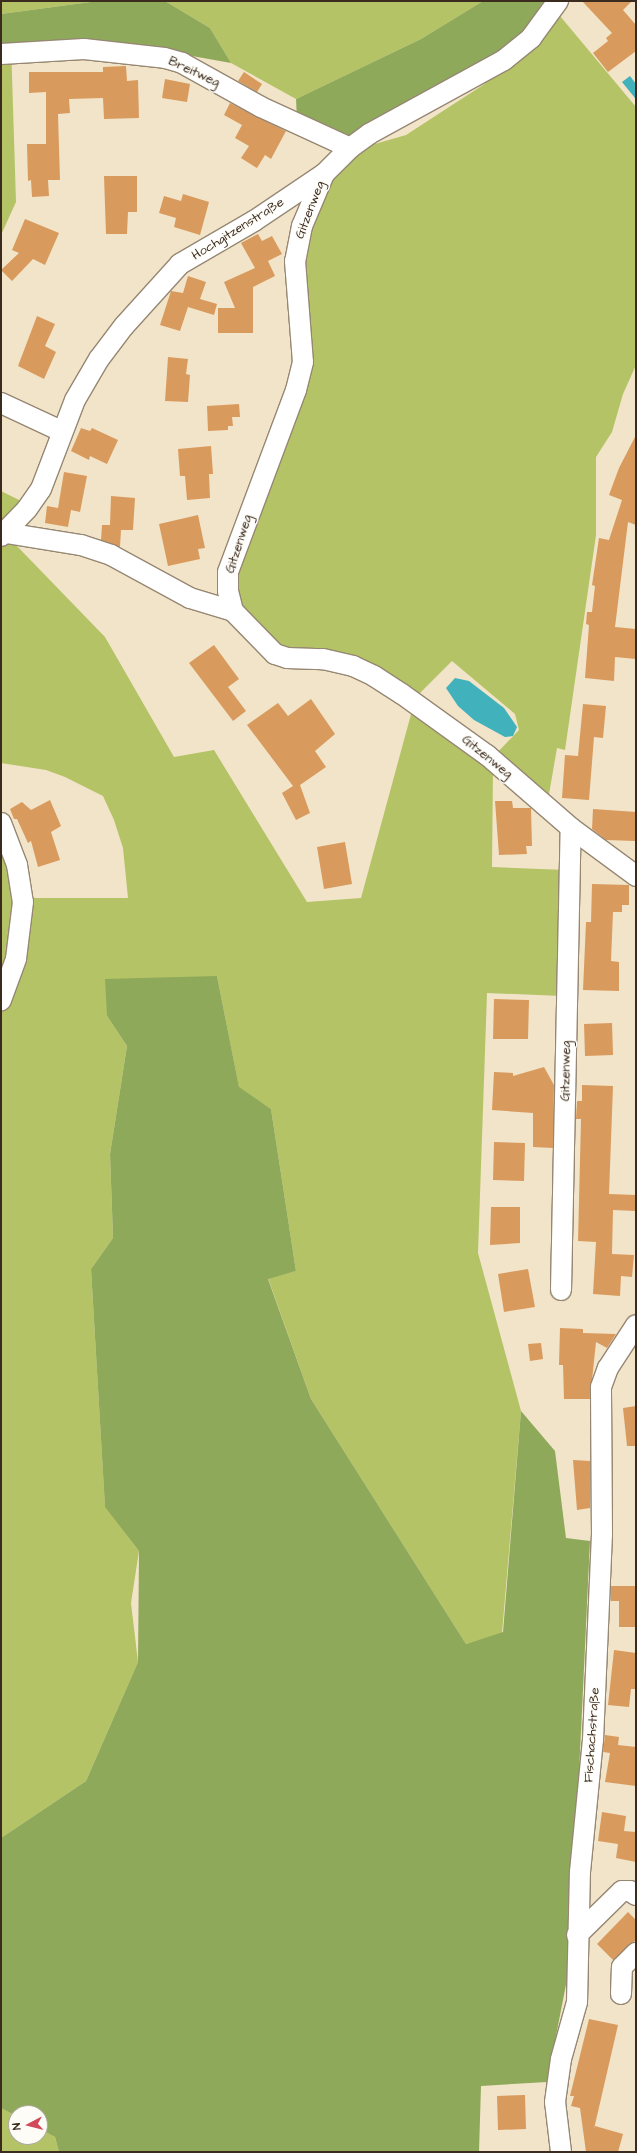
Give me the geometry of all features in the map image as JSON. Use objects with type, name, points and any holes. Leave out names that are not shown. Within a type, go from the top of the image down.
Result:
[{"type":"street","name":"Hochgitzenstraße","points":[[4,534],[27,509],[41,489],[75,400],[99,360],[124,326],[162,282],[180,264],[254,221],[324,174],[350,148],[369,134],[504,60],[531,38],[558,1]]},
{"type":"street","name":"Breitweg","points":[[1,54],[84,49],[165,58],[199,71],[261,107],[350,148]]},
{"type":"street","name":"Gitzenweg","points":[[324,174],[302,226],[295,261],[303,362],[296,390],[228,572],[228,591],[233,611],[275,654],[287,658],[323,659],[353,666],[374,676],[486,755],[571,828],[636,876]]},
{"type":"street","points":[[1,403],[62,431]]},
{"type":"street","points":[[4,534],[81,545],[111,555],[190,598],[233,611]]},
{"type":"street","points":[[1,823],[17,865],[23,902],[16,959],[1,1000]]},
{"type":"street","name":"Gitzenweg","points":[[561,1290],[571,828]]},
{"type":"street","name":"Fischachstraße","points":[[561,2152],[555,2102],[561,2059],[577,2002],[577,1935],[592,1740],[602,1534],[601,1387],[608,1368],[636,1325]]},
{"type":"street","points":[[577,1935],[629,1893],[636,1876]]},
{"type":"street","points":[[621,1994],[622,1967],[636,1953]]},
{"type":"green space","points":[[1,1],[98,1],[1,14]]},
{"type":"green space","points":[[98,1],[165,1],[210,28],[231,63],[114,42],[1,44],[1,14]]},
{"type":"green space","points":[[165,1],[483,1],[421,39],[296,99],[231,63],[210,28]]},
{"type":"green space","points":[[483,1],[552,1],[515,47],[347,138],[297,120],[296,99],[421,39]]},
{"type":"green space","points":[[560,16],[636,107],[636,365],[623,394],[612,432],[596,457],[596,535],[565,750],[557,748],[548,800],[494,756],[519,730],[515,714],[452,661],[418,695],[276,646],[234,601],[234,563],[305,381],[299,269],[319,196],[354,150],[406,135],[483,85],[539,38]]},
{"type":"green space","points":[[1,44],[11,44],[16,202],[1,235]]},
{"type":"green space","points":[[1,491],[27,504],[1,530]]},
{"type":"green space","points":[[1,542],[14,543],[105,637],[174,757],[214,750],[307,902],[361,898],[413,707],[493,768],[492,867],[566,870],[562,996],[487,993],[478,1253],[521,1411],[502,1633],[466,1644],[311,1399],[268,1278],[296,1271],[271,1109],[239,1088],[217,976],[107,1016],[127,1046],[110,1154],[113,1238],[91,1269],[105,1506],[139,1551],[131,1603],[138,1662],[86,1781],[1,1838],[1,1009],[27,898],[128,898],[123,848],[114,820],[103,796],[65,777],[46,770],[1,763]]},
{"type":"green space","points":[[1,831],[19,908],[1,988]]},
{"type":"green space","points":[[217,976],[239,1087],[271,1109],[296,1271],[268,1279],[311,1399],[466,1644],[503,1632],[521,1411],[555,1451],[566,1538],[590,1541],[570,1964],[547,2082],[481,2086],[479,2152],[59,2152],[55,2137],[48,2133],[48,2105],[8,2105],[8,2112],[1,2108],[1,1838],[86,1781],[138,1662],[139,1551],[105,1507],[91,1269],[113,1238],[110,1154],[127,1046],[107,1016],[105,979]]},
{"type":"green space","points":[[1,2108],[8,2112],[8,2145],[48,2145],[48,2133],[55,2137],[59,2152],[1,2152]]},
{"type":"water","points":[[630,76],[636,84],[635,98],[622,82]]},
{"type":"water","points":[[455,678],[469,681],[504,708],[517,727],[513,736],[505,737],[474,720],[458,706],[446,688]]},
{"type":"building","points":[[582,1],[632,1],[623,10],[636,25],[636,51],[608,72],[593,53],[608,41],[606,38],[612,33]]},
{"type":"building","points":[[126,66],[127,81],[138,80],[139,118],[104,119],[103,98],[69,99],[70,113],[58,114],[60,180],[48,180],[49,196],[32,197],[31,180],[28,181],[27,144],[46,144],[46,92],[29,93],[29,72],[103,72],[103,67]]},
{"type":"building","points":[[244,72],[262,84],[257,92],[238,81]]},
{"type":"building","points":[[165,79],[190,84],[187,102],[162,98]]},
{"type":"building","points":[[230,103],[286,131],[271,159],[265,155],[257,168],[241,158],[249,146],[235,138],[242,125],[224,115]]},
{"type":"building","points":[[104,176],[137,176],[137,212],[128,212],[127,234],[106,234]]},
{"type":"building","points":[[183,194],[209,202],[200,235],[174,227],[176,218],[159,213],[164,196],[181,201]]},
{"type":"building","points":[[25,219],[59,233],[45,265],[33,259],[12,281],[1,270],[19,253],[12,250]]},
{"type":"building","points":[[258,234],[262,241],[272,236],[282,254],[268,261],[275,276],[253,287],[253,333],[218,333],[218,308],[235,308],[224,282],[255,268],[241,243]]},
{"type":"building","points":[[188,276],[206,282],[200,299],[217,304],[214,315],[188,307],[180,331],[160,325],[171,291],[183,293]]},
{"type":"building","points":[[37,316],[55,324],[45,346],[56,352],[44,379],[18,366]]},
{"type":"building","points":[[168,357],[188,359],[186,374],[190,375],[188,402],[165,401]]},
{"type":"building","points":[[239,404],[240,417],[232,417],[233,426],[228,426],[228,430],[208,431],[207,406]]},
{"type":"building","points":[[81,428],[90,431],[92,428],[118,440],[107,464],[90,456],[89,460],[71,451]]},
{"type":"building","points":[[636,435],[636,525],[628,522],[615,627],[636,629],[636,659],[615,657],[614,681],[585,678],[589,625],[586,624],[587,612],[592,612],[595,586],[592,585],[599,538],[609,540],[622,500],[609,495],[619,468]]},
{"type":"building","points":[[211,446],[213,474],[209,474],[210,498],[187,500],[185,476],[180,476],[178,449]]},
{"type":"building","points":[[64,472],[87,476],[80,512],[71,510],[68,527],[45,523],[47,506],[58,508]]},
{"type":"building","points":[[111,496],[135,498],[133,530],[121,530],[120,547],[101,540],[102,525],[110,525]]},
{"type":"building","points":[[198,515],[205,548],[198,549],[200,559],[168,566],[159,524]]},
{"type":"building","points":[[214,645],[239,679],[228,687],[246,711],[233,721],[189,663]]},
{"type":"building","points":[[311,699],[335,734],[315,751],[326,767],[300,785],[310,813],[296,820],[282,793],[293,786],[247,725],[278,703],[288,716]]},
{"type":"building","points":[[583,704],[606,706],[603,738],[594,737],[589,800],[562,798],[565,755],[578,756]]},
{"type":"building","points":[[50,800],[61,826],[51,832],[60,860],[38,867],[31,841],[28,843],[17,819],[14,819],[10,809],[22,802],[31,810]]},
{"type":"building","points":[[495,801],[512,801],[513,808],[531,808],[532,846],[526,846],[527,854],[499,855]]},
{"type":"building","points":[[593,809],[636,812],[635,841],[606,840],[592,829]]},
{"type":"building","points":[[345,842],[352,884],[324,889],[317,847]]},
{"type":"building","points":[[592,884],[629,885],[629,905],[622,905],[622,912],[613,912],[611,961],[619,962],[619,991],[583,990],[586,922],[591,922]]},
{"type":"building","points":[[494,999],[529,1000],[528,1039],[493,1039]]},
{"type":"building","points":[[612,1023],[613,1055],[585,1056],[584,1024]]},
{"type":"building","points":[[544,1067],[554,1085],[553,1148],[533,1147],[533,1113],[492,1110],[494,1072],[513,1073],[513,1076]]},
{"type":"building","points":[[582,1085],[613,1086],[609,1194],[636,1195],[636,1211],[613,1210],[612,1254],[634,1255],[632,1277],[621,1276],[620,1296],[593,1294],[596,1242],[578,1241],[581,1119],[576,1119],[577,1101],[582,1101]]},
{"type":"building","points":[[494,1142],[525,1143],[524,1181],[493,1180]]},
{"type":"building","points":[[491,1207],[520,1207],[520,1243],[490,1245]]},
{"type":"building","points":[[528,1269],[535,1307],[504,1312],[498,1274]]},
{"type":"building","points":[[560,1328],[583,1329],[583,1333],[616,1334],[607,1348],[596,1342],[590,1399],[564,1399],[563,1365],[559,1365]]},
{"type":"building","points":[[541,1343],[543,1359],[530,1361],[528,1344]]},
{"type":"building","points":[[636,1406],[636,1446],[627,1446],[623,1408]]},
{"type":"building","points":[[573,1460],[590,1461],[590,1508],[577,1510]]},
{"type":"building","points":[[611,1586],[636,1586],[636,1627],[619,1627],[619,1601],[611,1601]]},
{"type":"building","points":[[614,1650],[636,1653],[636,1689],[631,1689],[629,1707],[608,1705]]},
{"type":"building","points":[[605,1735],[619,1737],[618,1745],[636,1747],[636,1786],[605,1782],[610,1753],[603,1752]]},
{"type":"building","points":[[602,1812],[626,1816],[624,1831],[636,1832],[636,1862],[616,1858],[618,1844],[598,1841]]},
{"type":"building","points":[[628,1912],[636,1920],[636,1940],[613,1960],[597,1944]]},
{"type":"building","points":[[589,2019],[618,2025],[594,2129],[595,2126],[623,2134],[618,2152],[586,2152],[580,2108],[571,2106],[574,2096],[570,2096]]},
{"type":"building","points":[[525,2095],[526,2129],[498,2130],[497,2096]]}]
